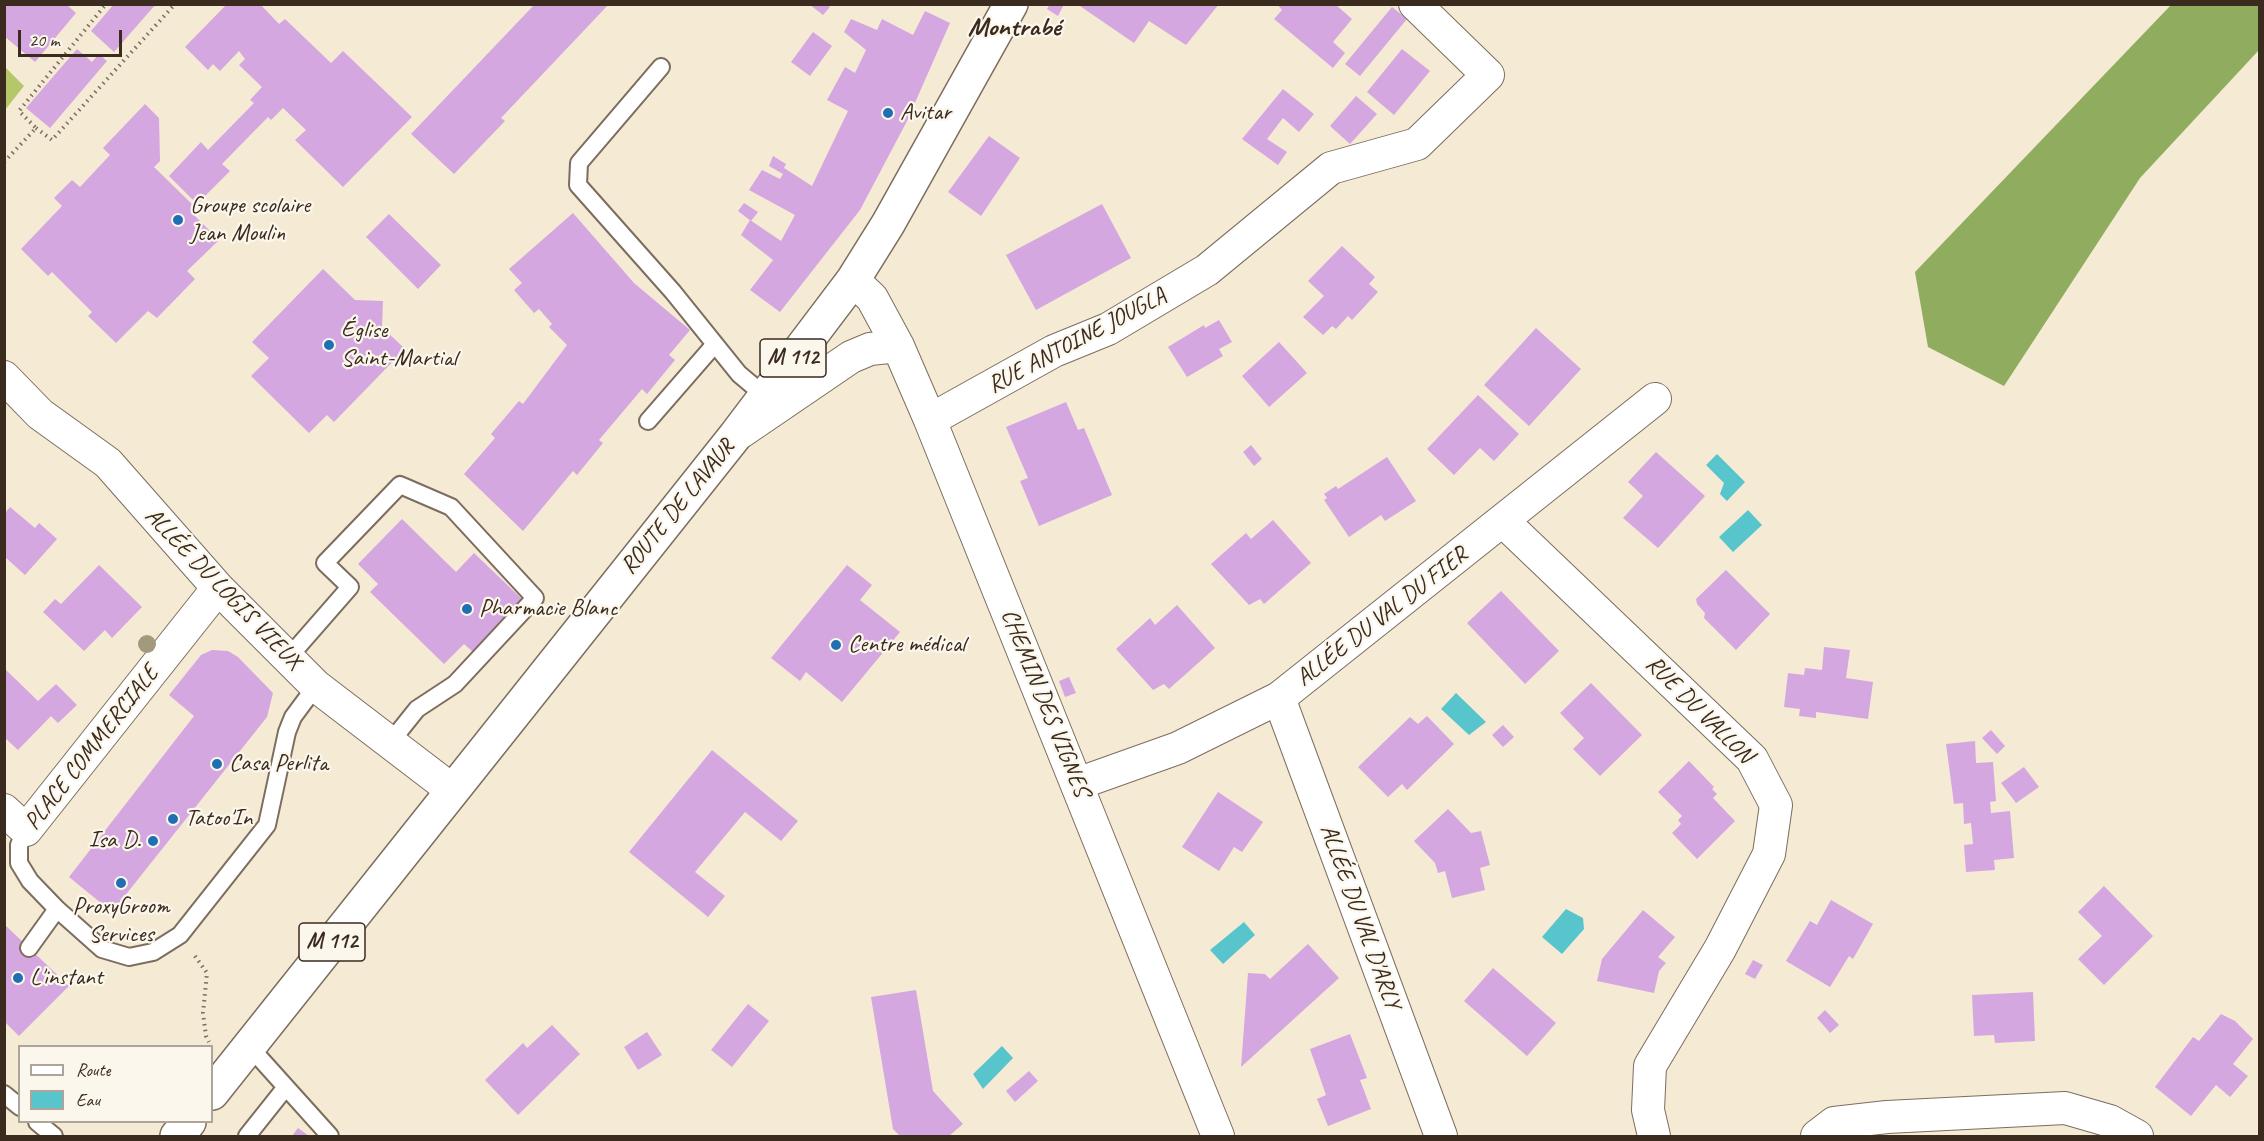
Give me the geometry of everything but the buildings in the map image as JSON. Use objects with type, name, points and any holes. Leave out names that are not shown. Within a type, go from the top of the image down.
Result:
[{"type":"main road","name":"ROUTE DE LAVAUR","points":[[213,1093],[735,436],[853,280],[888,224],[1011,4]]},
{"type":"main road","points":[[177,1137],[188,1123]]},
{"type":"street","name":"RUE ANTOINE JOUGLA","points":[[939,415],[1054,351],[1108,329],[1207,270],[1331,168],[1417,144],[1488,75],[1414,4]]},
{"type":"street","name":"CHEMIN DES VIGNES","points":[[853,280],[872,298],[939,415],[1077,784],[1218,1137]]},
{"type":"street","points":[[735,436],[851,357],[870,349],[898,346]]},
{"type":"street","name":"ALLÉE DU LOGIS VIEUX","points":[[4,377],[40,414],[108,463],[218,588],[316,686],[452,790]]},
{"type":"street","name":"ALLÉE DU VAL DU FIER","points":[[1077,784],[1178,748],[1279,698],[1504,522],[1655,399]]},
{"type":"street","name":"RUE DU VALLON","points":[[1504,522],[1752,759],[1776,805],[1769,854],[1720,949],[1650,1066],[1648,1110],[1654,1137]]},
{"type":"street","name":"PLACE COMMERCIALE","points":[[15,820],[218,588]]},
{"type":"street","name":"ALLÉE DU VAL D'ARLY","points":[[1279,698],[1441,1137]]},
{"type":"street","points":[[1817,1137],[1834,1124],[1887,1117],[2065,1108],[2110,1121],[2137,1137]]},
{"type":"lane","points":[[661,67],[579,163],[578,185],[673,292],[739,374],[764,395]]},
{"type":"lane","points":[[648,421],[714,344]]},
{"type":"lane","points":[[288,658],[350,587],[325,563],[400,485],[451,507],[535,598],[455,684],[417,709],[389,744]]},
{"type":"lane","name":"PLACE COMMERCIALE","points":[[15,820],[19,863],[30,881],[57,909],[102,949],[115,954],[143,956],[180,935],[267,825],[287,732],[293,717],[316,686]]},
{"type":"lane","points":[[29,948],[57,909]]},
{"type":"lane","points":[[249,1046],[330,1137]]},
{"type":"lane","points":[[247,1137],[286,1087]]},
{"type":"lane","points":[[4,1094],[18,1105]]},
{"type":"lane","points":[[38,1123],[54,1137]]},
{"type":"path","points":[[106,4],[19,111],[52,140],[175,4]]},
{"type":"path","points":[[4,162],[36,128]]},
{"type":"path","points":[[180,935],[207,973],[203,1013],[206,1036],[211,1045]]},
{"type":"green space","points":[[2171,5],[2259,5],[2259,50],[2140,178],[2004,386],[1928,347],[1915,272]]},
{"type":"green space","points":[[5,67],[24,86],[5,110]]},
{"type":"water","points":[[1717,454],[1745,482],[1727,501],[1720,494],[1724,483],[1706,465]]},
{"type":"water","points":[[1748,510],[1762,525],[1733,552],[1719,537]]},
{"type":"water","points":[[1456,693],[1486,722],[1469,735],[1441,709]]},
{"type":"water","points":[[1566,909],[1583,918],[1584,929],[1562,954],[1542,937]]},
{"type":"water","points":[[1244,922],[1255,935],[1223,964],[1210,950]]},
{"type":"water","points":[[1002,1046],[1013,1058],[983,1089],[973,1074]]},
{"type":"place","name":"Avitar","points":[[888,113]]},
{"type":"place","name":"Groupe scolaire Jean Moulin","points":[[178,220]]},
{"type":"place","name":"Église Saint-Martial","points":[[329,345]]},
{"type":"place","name":"Pharmacie Blanc","points":[[467,609]]},
{"type":"place","name":"Centre médical","points":[[836,645]]},
{"type":"place","name":"Casa Perlita","points":[[217,764]]},
{"type":"place","name":"Tatoo'In","points":[[173,819]]},
{"type":"place","name":"Isa D.","points":[[153,841]]},
{"type":"place","name":"ProxyGroom Services","points":[[121,883]]},
{"type":"place","name":"L'instant","points":[[18,978]]},
{"type":"district","name":"Montrabé","points":[[1014,28]]}]
